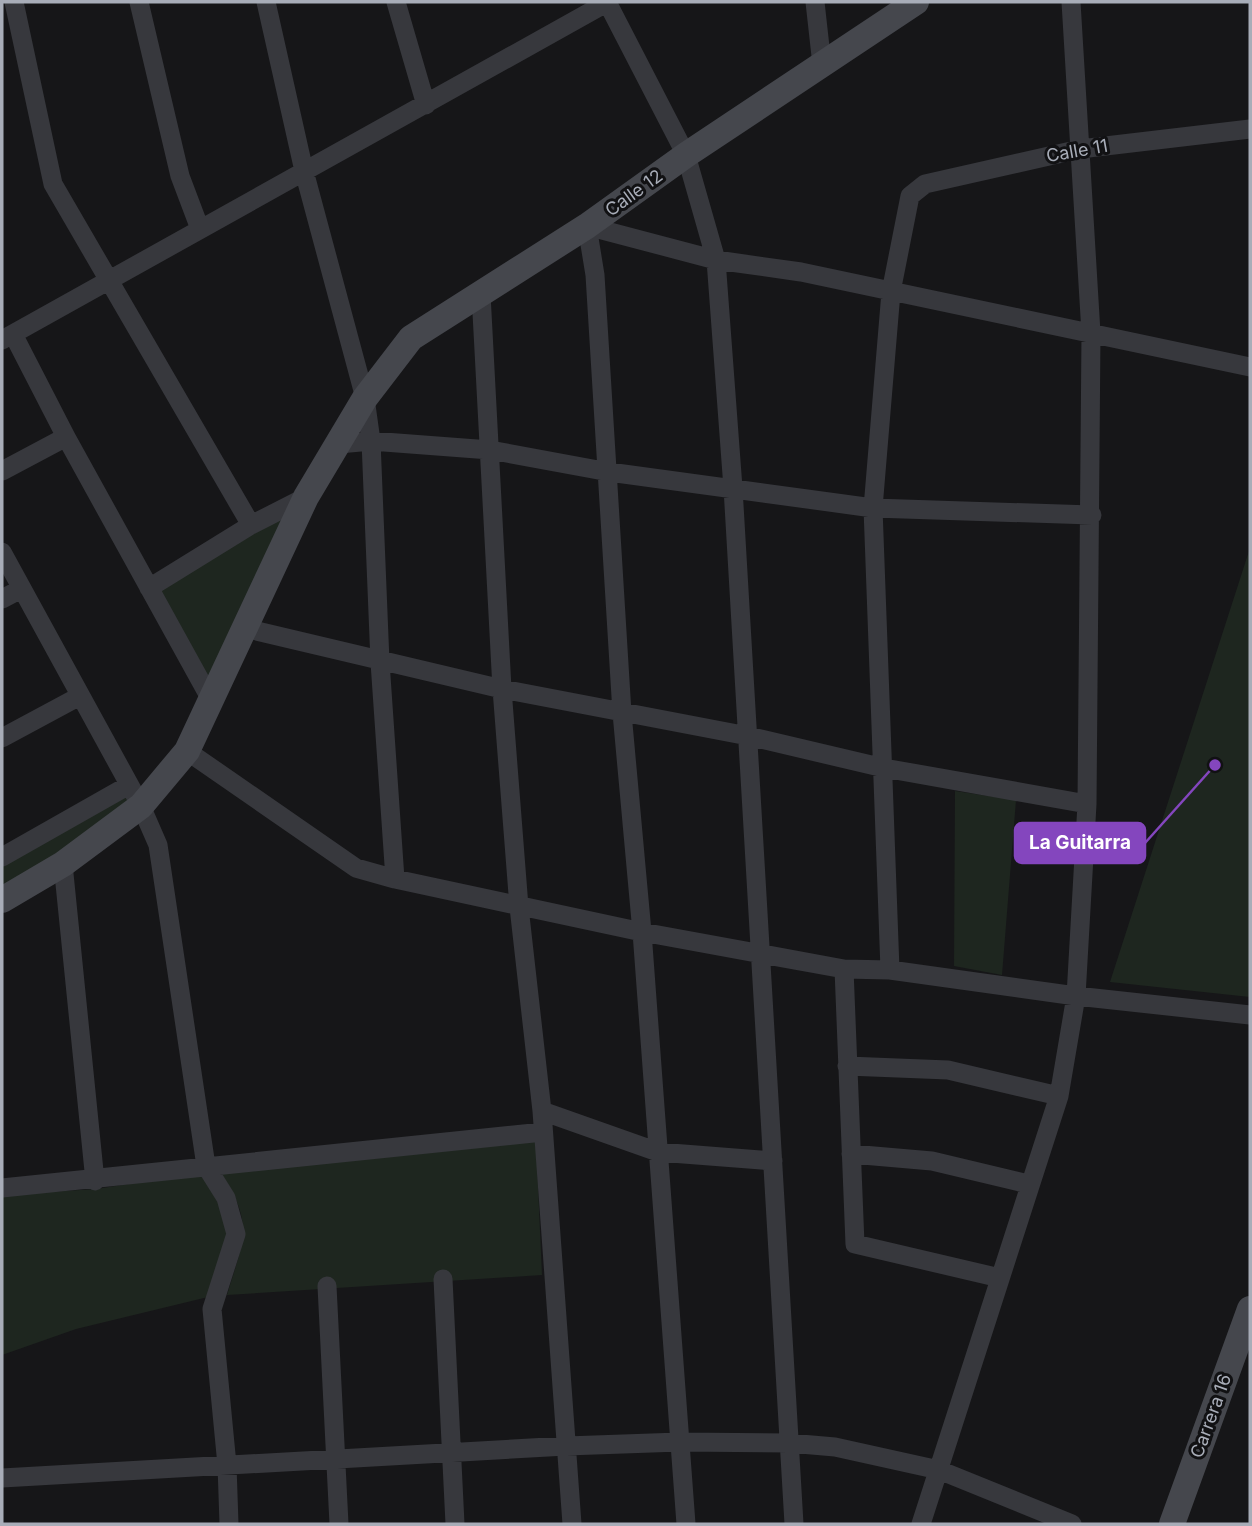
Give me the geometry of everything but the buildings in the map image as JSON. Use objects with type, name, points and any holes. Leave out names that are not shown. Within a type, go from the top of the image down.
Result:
[{"type":"main road","name":"Calle 12","points":[[2,900],[63,864],[135,795],[187,751],[306,497],[365,398],[411,338],[587,226],[687,155],[916,2]]},
{"type":"main road","name":"Carrera 16","points":[[1172,1524],[1250,1309]]},
{"type":"main road","name":"Carrera 16","points":[[1190,1524],[1250,1361]]},
{"type":"street","points":[[14,2],[54,184],[251,526]]},
{"type":"street","points":[[139,2],[180,176],[200,229]]},
{"type":"street","points":[[266,2],[304,171],[365,398],[371,441],[380,662],[395,879]]},
{"type":"street","points":[[396,2],[426,105]]},
{"type":"street","points":[[210,698],[8,337],[608,2],[687,155],[716,260],[733,488],[794,1524]]},
{"type":"street","points":[[815,2],[822,65]]},
{"type":"street","points":[[921,1524],[1028,1184],[1059,1096],[1076,996],[1087,804],[1092,514],[1091,333],[1071,2]]},
{"type":"street","name":"Calle 11","points":[[891,292],[910,196],[925,184],[1080,149],[1250,129]]},
{"type":"street","points":[[686,1524],[642,932],[622,713],[609,472],[594,275],[587,226],[716,260],[801,272],[1250,367]]},
{"type":"street","points":[[890,970],[873,508],[891,292]]},
{"type":"street","points":[[481,294],[502,689],[519,907],[542,1111],[572,1524]]},
{"type":"street","points":[[2,471],[66,437]]},
{"type":"street","points":[[340,444],[371,441],[490,450],[609,472],[873,508],[1092,514]]},
{"type":"street","points":[[149,588],[251,526],[306,497]]},
{"type":"street","points":[[2,552],[135,795],[158,845],[206,1166],[226,1198],[236,1234],[212,1309],[227,1465],[229,1524]]},
{"type":"street","points":[[2,599],[21,589]]},
{"type":"street","points":[[244,628],[502,689],[748,736],[884,768],[1087,804]]},
{"type":"street","points":[[2,738],[80,696]]},
{"type":"street","points":[[187,751],[356,868],[395,879],[642,932],[844,969],[890,970],[1076,996],[1250,1015]]},
{"type":"street","points":[[2,857],[135,795]]},
{"type":"street","points":[[63,864],[95,1181]]},
{"type":"street","points":[[844,969],[855,1244],[1000,1278]]},
{"type":"street","points":[[847,1066],[948,1070],[1059,1096]]},
{"type":"street","points":[[542,1111],[658,1152],[773,1161]]},
{"type":"street","points":[[2,1188],[95,1181],[206,1166],[543,1132]]},
{"type":"street","points":[[851,1154],[932,1161],[1028,1184]]},
{"type":"street","points":[[443,1279],[455,1524]]},
{"type":"street","points":[[327,1286],[339,1524]]},
{"type":"street","points":[[2,1478],[566,1446],[680,1442],[789,1444],[835,1447],[939,1469],[1072,1524]]},
{"type":"shaded area","points":[[291,512],[208,683],[158,590]]},
{"type":"shaded area","points":[[1250,548],[1250,997],[1110,982]]},
{"type":"shaded area","points":[[126,791],[131,804],[2,890],[2,862]]},
{"type":"shaded area","points":[[955,791],[1016,800],[1002,975],[954,966]]},
{"type":"shaded area","points":[[536,1141],[542,1275],[227,1295],[243,1231],[238,1204],[219,1170]]},
{"type":"shaded area","points":[[201,1173],[220,1201],[230,1233],[208,1297],[76,1329],[2,1355],[2,1195],[96,1189]]},
{"type":"place","name":"La Guitarra","points":[[1215,765]]}]
